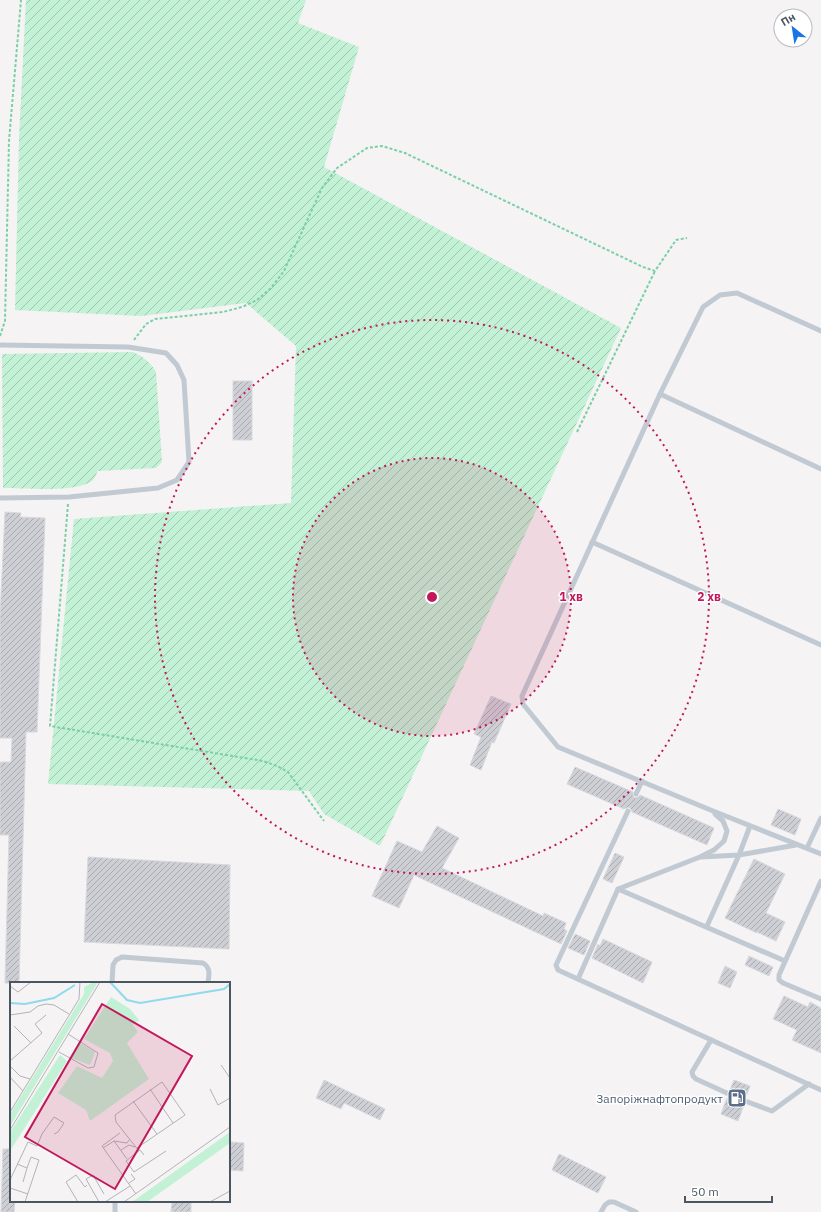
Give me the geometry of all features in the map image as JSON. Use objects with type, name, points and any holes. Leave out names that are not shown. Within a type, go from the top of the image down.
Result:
[{"type":"lane","points":[[821,331],[737,293],[720,295],[703,307],[660,394],[522,696],[523,704],[558,747],[713,812],[821,854]]},
{"type":"lane","points":[[0,345],[128,347],[166,353],[177,364],[184,380],[189,462],[177,480],[158,488],[69,497],[0,498]]},
{"type":"lane","points":[[660,394],[821,469]]},
{"type":"lane","points":[[592,542],[821,645]]},
{"type":"lane","points":[[636,794],[642,781]]},
{"type":"lane","points":[[628,811],[556,965],[558,970],[821,1090]]},
{"type":"lane","points":[[578,979],[618,889],[700,857],[714,850],[724,841],[727,831],[723,821],[713,812]]},
{"type":"lane","points":[[807,848],[821,818]]},
{"type":"lane","points":[[707,926],[739,855],[750,826]]},
{"type":"lane","points":[[700,857],[739,855],[796,844]]},
{"type":"lane","points":[[821,881],[779,975],[779,980],[783,983],[821,999]]},
{"type":"lane","points":[[618,889],[707,926],[785,961]]},
{"type":"lane","points":[[112,982],[113,966],[116,960],[122,957],[203,963],[209,970],[208,982]]},
{"type":"lane","points":[[711,1040],[692,1072],[693,1076],[696,1079],[729,1094]]},
{"type":"lane","points":[[745,1101],[772,1111],[809,1084]]},
{"type":"lane","points":[[601,1212],[605,1205],[609,1202],[614,1202],[636,1212]]},
{"type":"path","points":[[0,336],[5,321],[9,141],[21,0]]},
{"type":"path","points":[[128,347],[146,324],[155,319],[224,312],[242,307],[257,300],[271,288],[284,271],[322,188],[337,168],[367,148],[382,146],[405,153],[643,267],[655,271]]},
{"type":"path","points":[[577,432],[655,271],[676,240],[687,238]]},
{"type":"path","points":[[69,497],[50,726],[263,761],[288,772],[324,821]]},
{"type":"green space","points":[[26,0],[306,0],[298,23],[359,47],[324,167],[621,328],[380,846],[324,814],[309,791],[48,784],[74,519],[291,503],[296,346],[246,303],[141,316],[15,310],[19,138]]},
{"type":"green space","points":[[133,352],[146,360],[156,372],[162,462],[156,468],[98,471],[92,481],[84,485],[74,487],[49,489],[3,488],[2,354]]},
{"type":"building","points":[[233,381],[252,381],[252,440],[233,440]]},
{"type":"building","points":[[5,512],[21,513],[20,517],[45,518],[37,732],[26,732],[19,982],[10,983],[5,983],[9,835],[0,835],[0,762],[11,762],[12,738],[0,738],[0,616]]},
{"type":"building","points":[[491,696],[511,704],[494,743],[492,742],[481,770],[470,765],[481,737],[474,734]]},
{"type":"building","points":[[575,767],[633,792],[633,796],[635,798],[640,795],[714,828],[707,845],[632,812],[629,807],[624,809],[567,784]]},
{"type":"building","points":[[778,809],[801,819],[795,835],[771,825]]},
{"type":"building","points":[[437,826],[459,838],[442,868],[543,916],[544,913],[566,923],[564,929],[567,931],[561,944],[414,875],[399,908],[372,896],[397,841],[422,852]]},
{"type":"building","points":[[615,853],[624,857],[612,883],[603,879]]},
{"type":"building","points":[[88,857],[230,865],[229,949],[84,942]]},
{"type":"building","points":[[754,859],[785,874],[766,913],[785,922],[776,941],[725,918]]},
{"type":"building","points":[[575,934],[590,941],[584,955],[568,948]]},
{"type":"building","points":[[603,939],[652,962],[643,983],[592,958],[598,944],[600,946]]},
{"type":"building","points":[[749,956],[773,967],[769,976],[745,965]]},
{"type":"building","points":[[725,966],[737,972],[730,988],[718,983]]},
{"type":"building","points":[[784,996],[808,1007],[810,1002],[821,1008],[821,1053],[792,1040],[797,1030],[773,1019]]},
{"type":"building","points":[[324,1080],[385,1109],[380,1120],[344,1103],[341,1109],[316,1098]]},
{"type":"building","name":"Запоріжнафтопродукт","points":[[734,1080],[750,1086],[746,1097],[741,1100],[744,1105],[738,1121],[721,1114],[727,1098],[733,1095],[730,1090]]},
{"type":"building","points":[[231,1142],[244,1143],[243,1171],[230,1170]]},
{"type":"building","points":[[3,1149],[10,1149],[10,1202],[15,1202],[14,1212],[1,1212]]},
{"type":"building","points":[[559,1154],[606,1177],[598,1193],[552,1170]]},
{"type":"building","points":[[172,1202],[191,1202],[191,1212],[171,1212]]},
{"type":"place","name":"Запоріжнафтопродукт","points":[[737,1098]]}]
